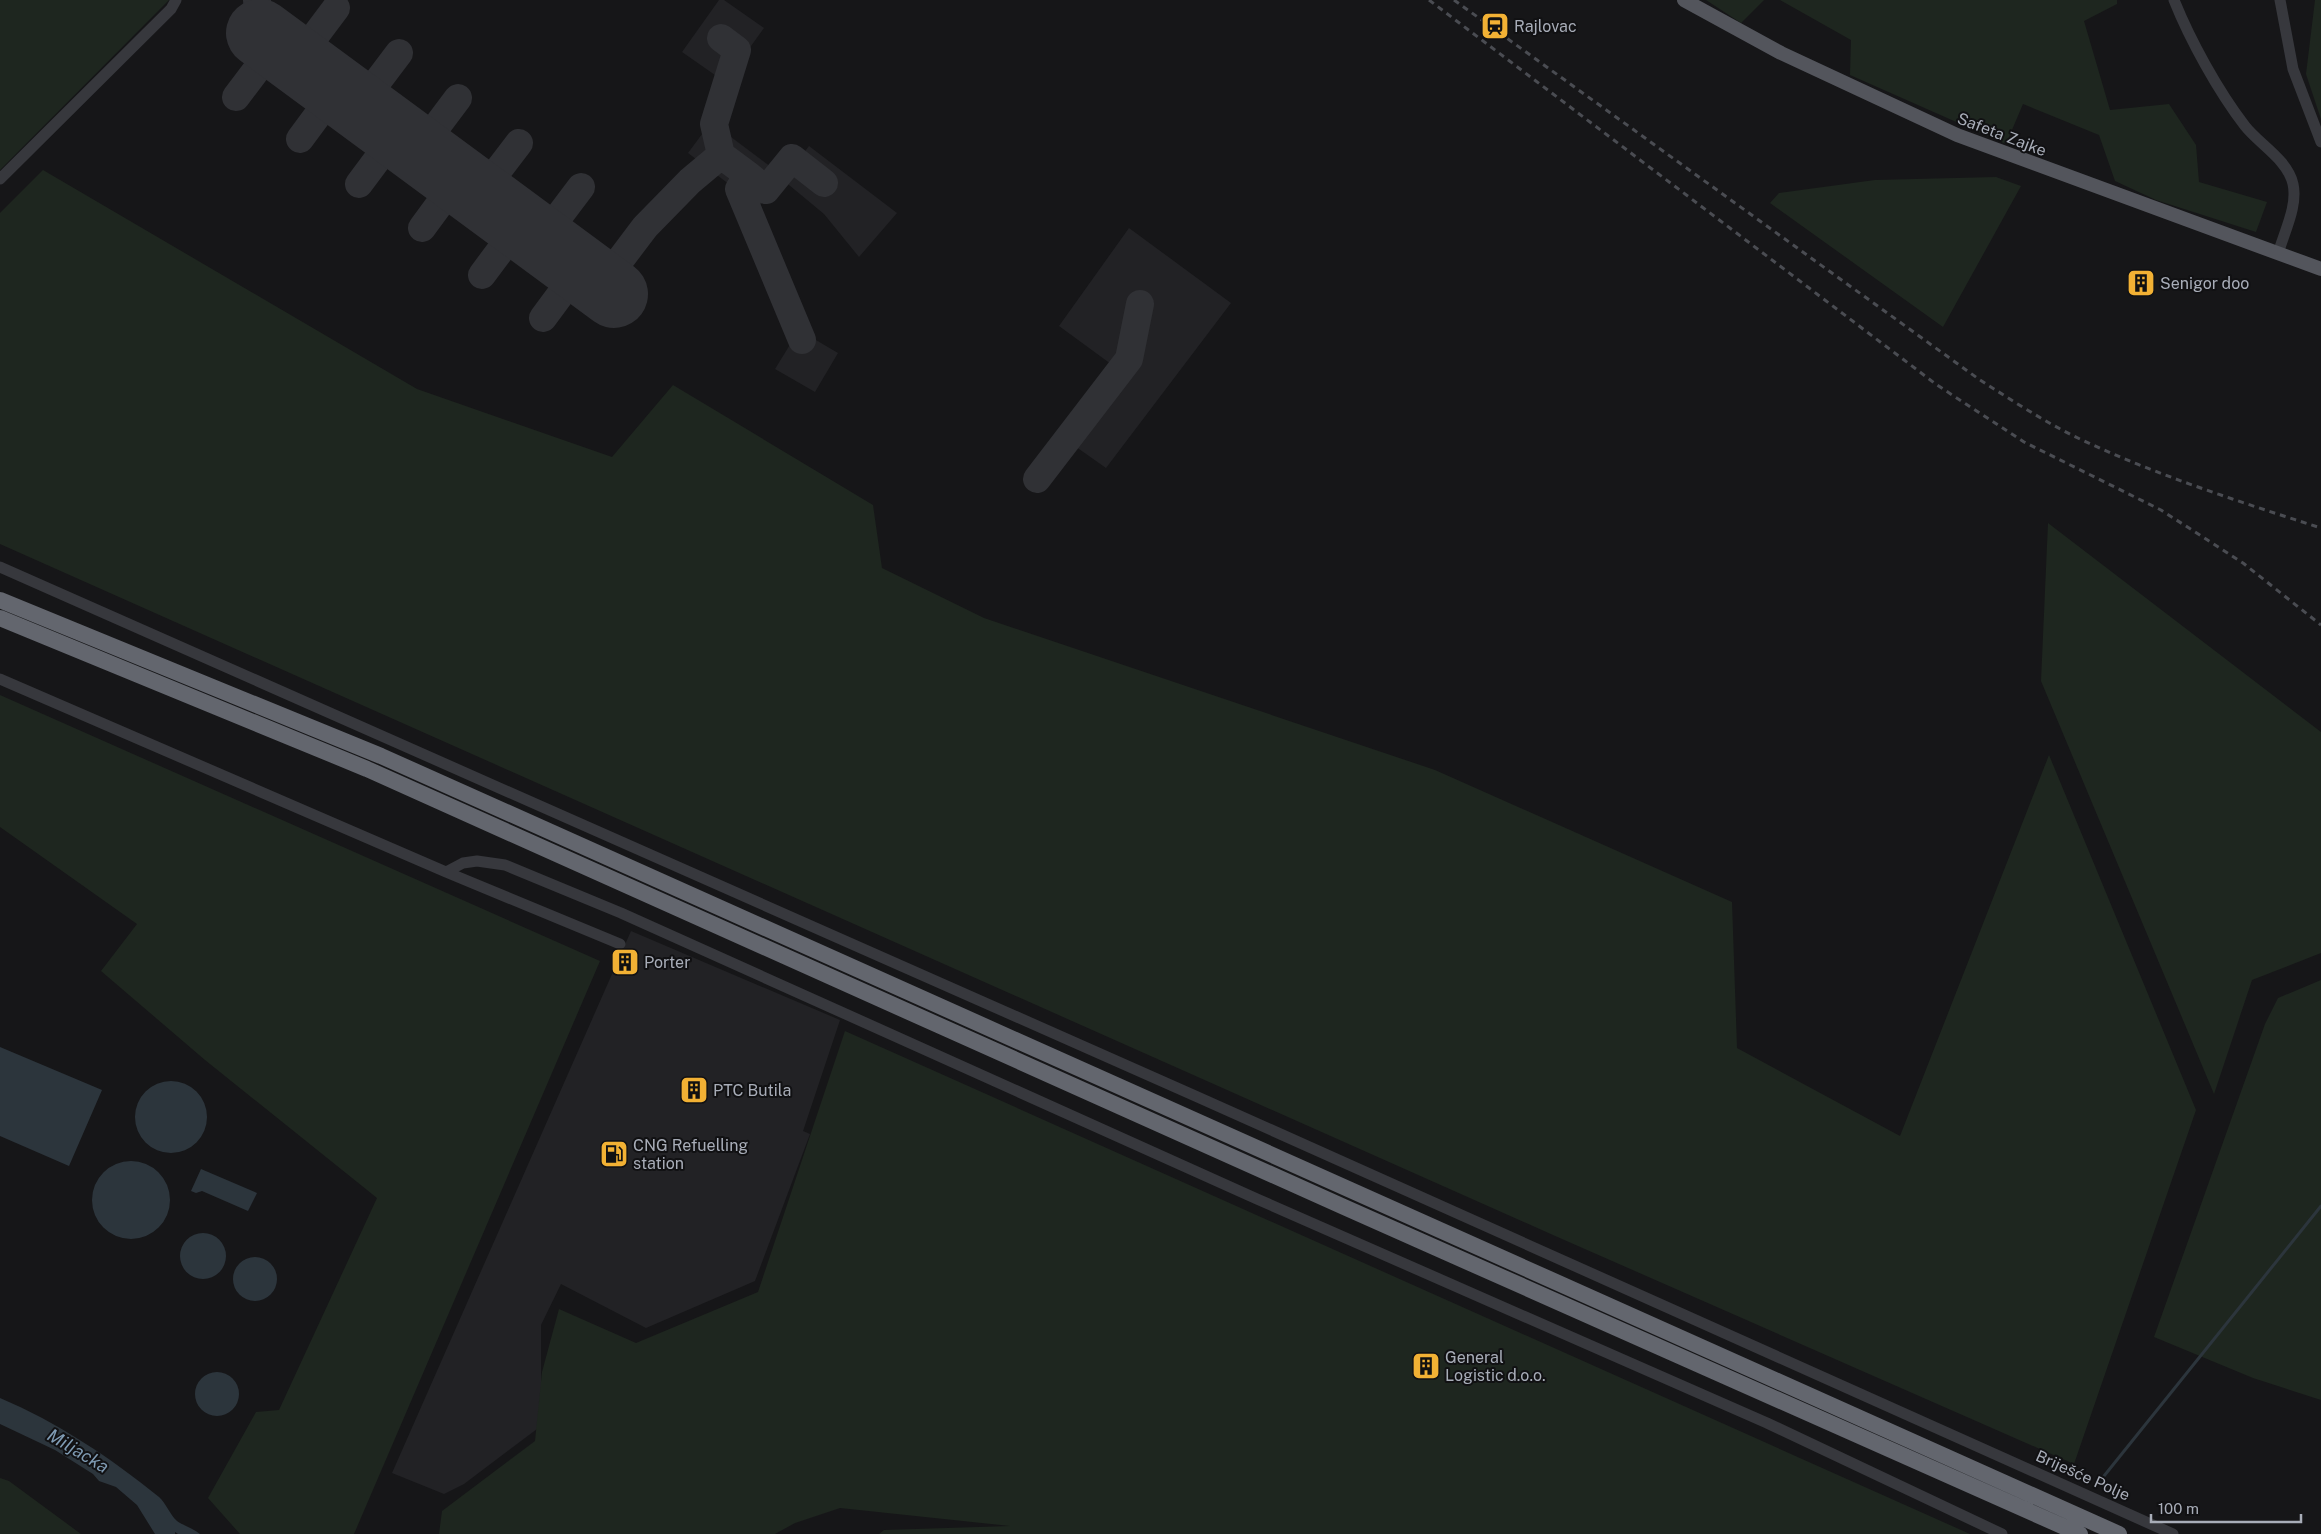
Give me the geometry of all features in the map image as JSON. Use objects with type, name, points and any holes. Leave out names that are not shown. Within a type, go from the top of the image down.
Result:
[{"type":"highway","points":[[0,600],[399,764],[2119,1534]]},
{"type":"highway","points":[[0,618],[367,769],[1344,1207],[2080,1534]]},
{"type":"main road","name":"Safeta Zajke","points":[[1684,0],[1781,53],[1957,135],[2321,269]]},
{"type":"street","points":[[0,180],[171,9],[176,0]]},
{"type":"street","points":[[2174,0],[2186,30],[2236,114],[2254,137],[2285,167],[2293,182],[2292,208],[2278,254]]},
{"type":"street","points":[[2280,0],[2294,69],[2321,142]]},
{"type":"street","name":"Briješće Polje","points":[[0,566],[551,808],[2173,1534]]},
{"type":"street","points":[[0,679],[446,872],[620,944]]},
{"type":"street","points":[[446,872],[463,863],[477,861],[505,865],[621,913],[1257,1199],[1767,1423],[2002,1534]]},
{"type":"shaded area","points":[[0,0],[169,0],[0,170]]},
{"type":"shaded area","points":[[719,0],[724,0],[764,28],[725,82],[682,52]]},
{"type":"shaded area","points":[[1706,0],[1764,0],[1741,23]]},
{"type":"shaded area","points":[[1780,0],[2117,0],[2117,4],[2084,21],[2110,110],[2169,104],[2196,145],[2199,182],[2267,202],[2256,232],[2156,200],[2115,181],[2099,135],[2023,104],[2006,144],[1850,75],[1851,40]]},
{"type":"shaded area","points":[[2315,0],[2321,0],[2321,119],[2306,74]]},
{"type":"shaded area","points":[[711,122],[783,176],[759,207],[688,153]]},
{"type":"shaded area","points":[[809,146],[897,213],[859,257],[824,214],[783,180]]},
{"type":"shaded area","points":[[43,170],[417,389],[612,457],[673,385],[873,505],[882,568],[984,618],[1435,770],[1732,902],[1737,1048],[1900,1136],[2049,755],[2196,1110],[2074,1464],[1553,1235],[0,544],[0,213]]},
{"type":"shaded area","points":[[1996,177],[2021,186],[1943,327],[1770,203],[1779,193],[1875,180]]},
{"type":"shaded area","points":[[1129,228],[1231,303],[1106,468],[1062,437],[1115,367],[1059,326]]},
{"type":"shaded area","points":[[799,330],[838,353],[815,392],[775,369]]},
{"type":"shaded area","points":[[2048,523],[2321,732],[2321,953],[2252,980],[2214,1094],[2041,681]]},
{"type":"shaded area","points":[[0,695],[600,961],[354,1534],[240,1534],[208,1498],[256,1412],[279,1410],[377,1198],[205,1060],[101,971],[137,924],[0,827]]},
{"type":"shaded area","points":[[631,931],[840,1020],[803,1131],[810,1134],[755,1281],[646,1328],[561,1284],[541,1325],[541,1426],[464,1484],[444,1494],[392,1473]]},
{"type":"shaded area","points":[[2321,980],[2321,1400],[2253,1378],[2154,1337],[2265,1024],[2278,998]]},
{"type":"shaded area","points":[[845,1031],[1970,1534],[879,1534],[884,1530],[1010,1526],[840,1508],[795,1523],[775,1534],[439,1534],[442,1511],[535,1441],[542,1372],[559,1309],[636,1343],[758,1292]]},
{"type":"shaded area","points":[[0,1478],[9,1481],[81,1534],[0,1534]]},
{"type":"water","points":[[0,1047],[102,1090],[69,1166],[0,1136]]},
{"type":"water","points":[[171,1081],[185,1084],[197,1091],[204,1103],[207,1117],[204,1131],[197,1143],[185,1150],[171,1153],[157,1150],[145,1143],[138,1131],[135,1117],[138,1103],[145,1091],[157,1084]]},
{"type":"water","points":[[131,1161],[146,1164],[163,1178],[167,1185],[170,1200],[167,1215],[153,1232],[146,1236],[131,1239],[116,1236],[99,1222],[95,1215],[92,1200],[95,1185],[109,1168],[116,1164]]},
{"type":"water","points":[[201,1169],[257,1193],[248,1211],[202,1191],[196,1193],[191,1191]]},
{"type":"water","points":[[208,1233],[212,1234],[222,1243],[225,1247],[225,1265],[216,1275],[208,1279],[198,1279],[190,1275],[181,1265],[180,1251],[184,1243],[194,1234]]},
{"type":"water","points":[[255,1257],[267,1261],[273,1267],[277,1279],[273,1291],[267,1297],[255,1301],[243,1297],[237,1291],[233,1279],[237,1267],[243,1261]]},
{"type":"water","points":[[221,1372],[233,1378],[238,1385],[238,1403],[233,1410],[226,1415],[213,1416],[205,1413],[198,1406],[195,1390],[198,1382],[205,1375]]},
{"type":"water","name":"Miljacka","points":[[0,1398],[42,1418],[103,1455],[159,1497],[177,1521],[200,1534],[178,1534],[175,1532],[175,1534],[155,1534],[137,1505],[116,1487],[99,1481],[93,1474],[55,1450],[0,1424]]},
{"type":"waterway","points":[[2100,1481],[2321,1206]]},
{"type":"taxiway","points":[[257,0],[260,33]]},
{"type":"taxiway","points":[[297,60],[336,8]]},
{"type":"taxiway","points":[[721,38],[737,50],[714,124],[721,155]]},
{"type":"taxiway","points":[[236,97],[276,44]]},
{"type":"taxiway","points":[[359,106],[399,53]]},
{"type":"taxiway","points":[[300,139],[337,89]]},
{"type":"taxiway","points":[[419,150],[458,98]]},
{"type":"taxiway","points":[[359,184],[397,133]]},
{"type":"taxiway","points":[[480,194],[519,143]]},
{"type":"taxiway","points":[[602,284],[645,227],[690,181],[721,155],[748,175],[739,189],[802,340]]},
{"type":"taxiway","points":[[748,175],[766,190],[792,158],[824,183]]},
{"type":"taxiway","points":[[422,228],[458,179]]},
{"type":"taxiway","points":[[541,240],[581,187]]},
{"type":"taxiway","points":[[482,275],[520,224]]},
{"type":"taxiway","points":[[543,318],[580,268]]},
{"type":"taxiway","points":[[1037,479],[1129,359],[1140,304]]},
{"type":"runway","points":[[260,33],[614,294]]},
{"type":"railway","points":[[1429,0],[1937,385],[2024,442],[2161,510],[2243,563],[2321,625]]},
{"type":"railway","points":[[1454,0],[1980,380],[2030,412],[2082,440],[2170,477],[2321,528]]},
{"type":"place","name":"Rajlovac","points":[[1495,26]]},
{"type":"place","name":"Senigor doo","points":[[2141,283]]},
{"type":"place","name":"Porter","points":[[625,962]]},
{"type":"place","name":"PTC Butila","points":[[694,1090]]},
{"type":"place","name":"CNG Refuelling station","points":[[614,1154]]},
{"type":"place","name":"General Logistic d.o.o.","points":[[1426,1366]]}]
